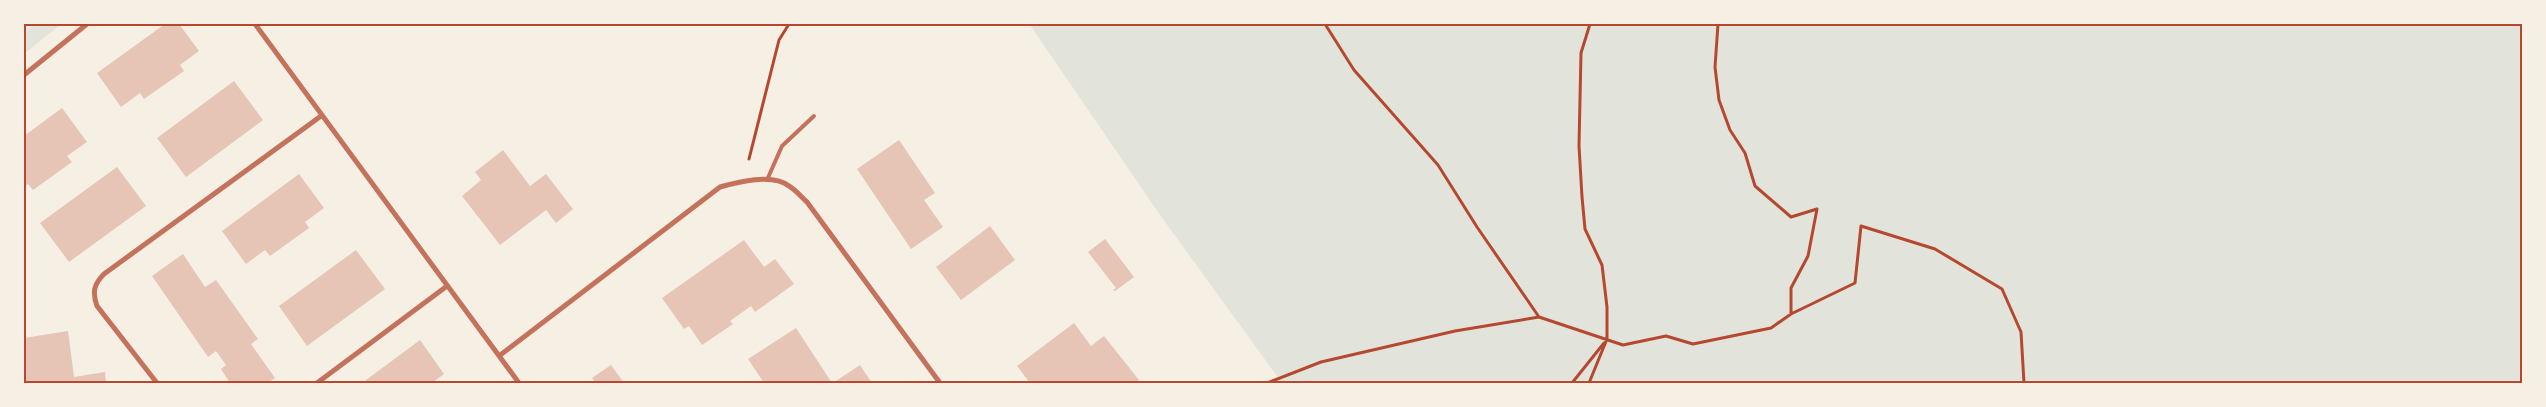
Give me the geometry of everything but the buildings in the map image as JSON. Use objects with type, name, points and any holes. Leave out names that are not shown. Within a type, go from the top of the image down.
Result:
[{"type":"street","points":[[24,75],[87,24]]},
{"type":"street","points":[[255,24],[519,383]]},
{"type":"street","points":[[156,383],[97,306],[93,295],[96,282],[104,274],[321,116]]},
{"type":"street","points":[[499,356],[720,187],[743,181],[767,180],[788,184],[807,202],[940,383]]},
{"type":"street","points":[[317,383],[447,286]]},
{"type":"lane","points":[[767,180],[782,146],[814,116]]},
{"type":"path","points":[[743,181],[779,40],[789,24]]},
{"type":"path","points":[[1324,24],[1354,70],[1438,165],[1538,317]]},
{"type":"path","points":[[1590,24],[1581,53],[1579,146],[1582,197],[1585,229],[1602,265],[1607,308],[1607,339],[1590,383]]},
{"type":"path","points":[[1718,24],[1715,67],[1720,100],[1730,130],[1745,154],[1755,186],[1791,217],[1817,210],[1813,220],[1808,256],[1791,288],[1791,314]]},
{"type":"path","points":[[1267,383],[1321,362],[1455,331],[1538,317],[1623,344],[1666,336],[1694,344],[1771,328],[1791,314],[1855,283],[1862,226],[1935,249],[2002,289],[2021,332],[2024,383]]},
{"type":"path","points":[[1572,383],[1607,339]]},
{"type":"shaded area","points":[[35,24],[61,24],[24,54],[24,33]]},
{"type":"shaded area","points":[[2522,24],[2522,383],[1282,383],[1160,215],[1030,25]]}]
